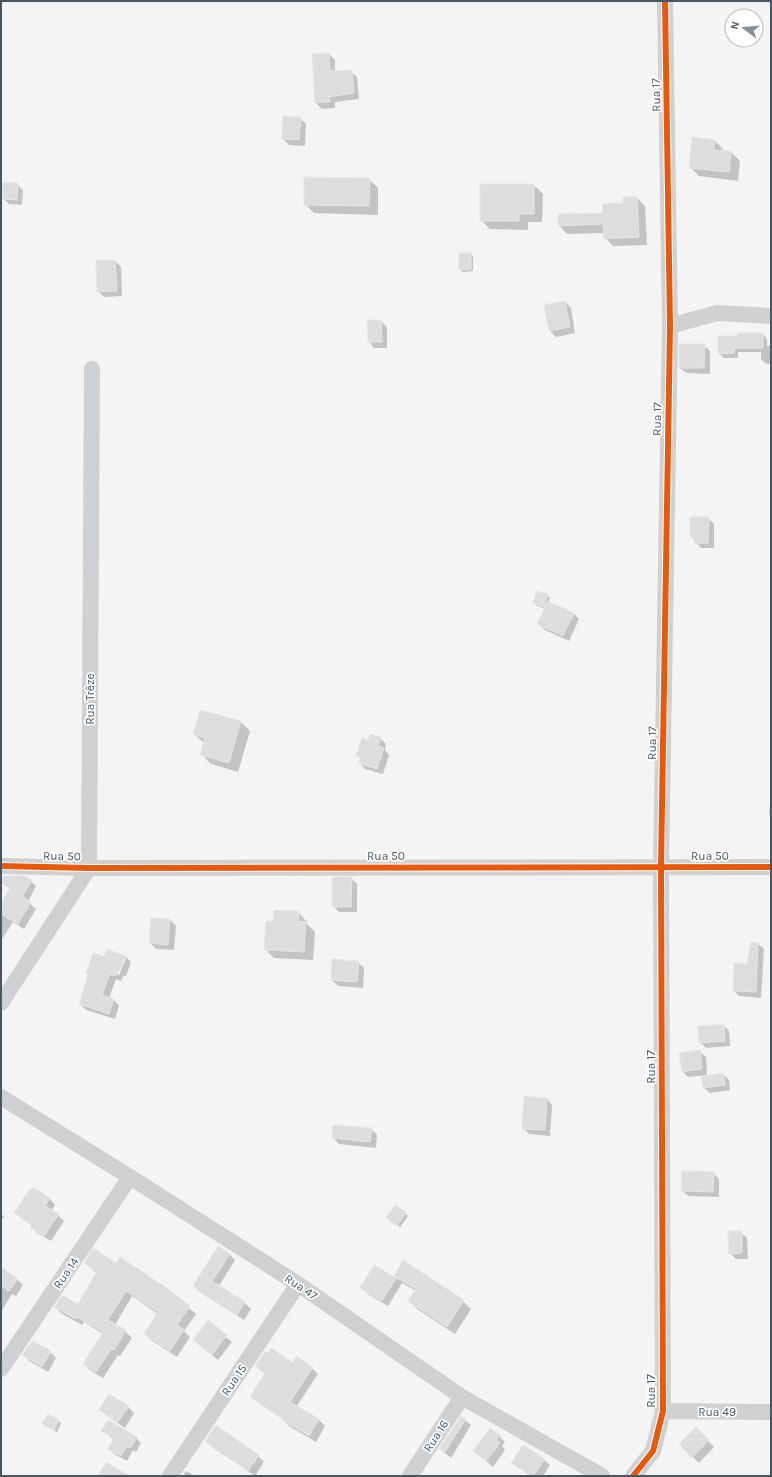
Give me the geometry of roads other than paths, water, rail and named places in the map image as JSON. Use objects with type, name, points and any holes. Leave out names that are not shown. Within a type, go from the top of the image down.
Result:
[{"type":"street","name":"Rua 17","points":[[633,1476],[653,1451],[663,1411],[661,866],[670,326],[665,1]]},
{"type":"street","points":[[670,326],[717,313],[771,316]]},
{"type":"street","name":"Rua Trêze","points":[[89,868],[92,369]]},
{"type":"street","name":"Rua 50","points":[[1,866],[89,868],[771,867]]},
{"type":"street","points":[[1,1003],[89,868]]},
{"type":"street","name":"Rua 47","points":[[1,1097],[298,1284],[462,1397],[602,1476]]},
{"type":"street","name":"Rua 14","points":[[1,1369],[130,1177]]},
{"type":"street","name":"Rua 15","points":[[170,1476],[298,1284]]},
{"type":"street","name":"Rua 16","points":[[410,1476],[462,1397]]},
{"type":"street","name":"Rua 49","points":[[663,1411],[771,1412]]}]
